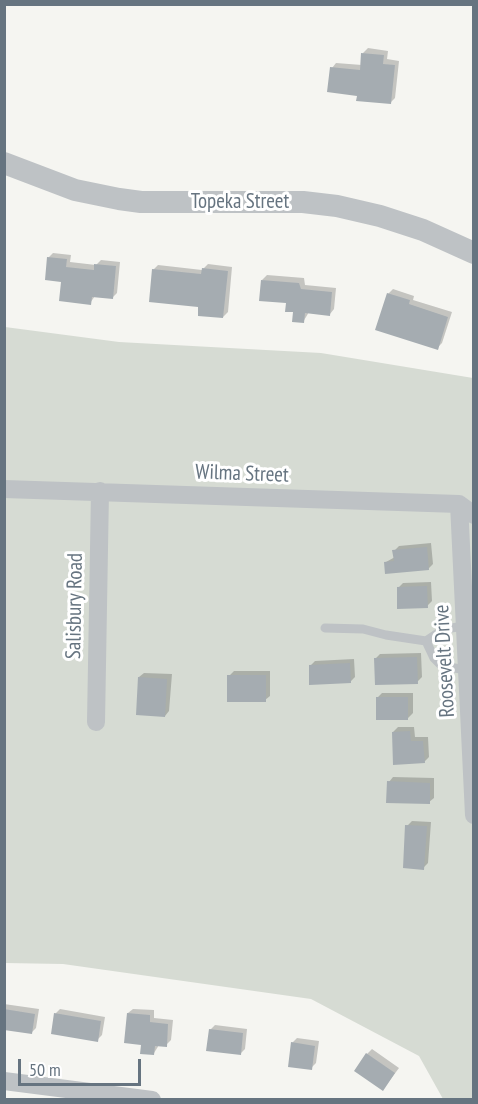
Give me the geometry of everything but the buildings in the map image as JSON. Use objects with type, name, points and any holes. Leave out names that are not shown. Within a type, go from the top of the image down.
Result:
[{"type":"street","name":"Topeka Street","points":[[4,163],[75,190],[141,202],[303,202],[337,206],[380,216],[423,230],[474,253]]},
{"type":"street","name":"Wilma Street","points":[[4,489],[100,491],[466,509]]},
{"type":"street","name":"Salisbury Road","points":[[96,722],[100,491]]},
{"type":"street","name":"Roosevelt Drive","points":[[466,509],[465,626],[470,679],[474,815]]},
{"type":"street","points":[[4,1081],[152,1100]]},
{"type":"lane","points":[[325,628],[363,628],[386,635],[426,641],[444,629],[465,626]]},
{"type":"lane","points":[[426,641],[434,658],[442,666],[470,679]]},
{"type":"shaded area","points":[[5,327],[119,342],[321,353],[473,378],[473,1099],[443,1099],[419,1056],[311,999],[63,964],[5,963]]}]
